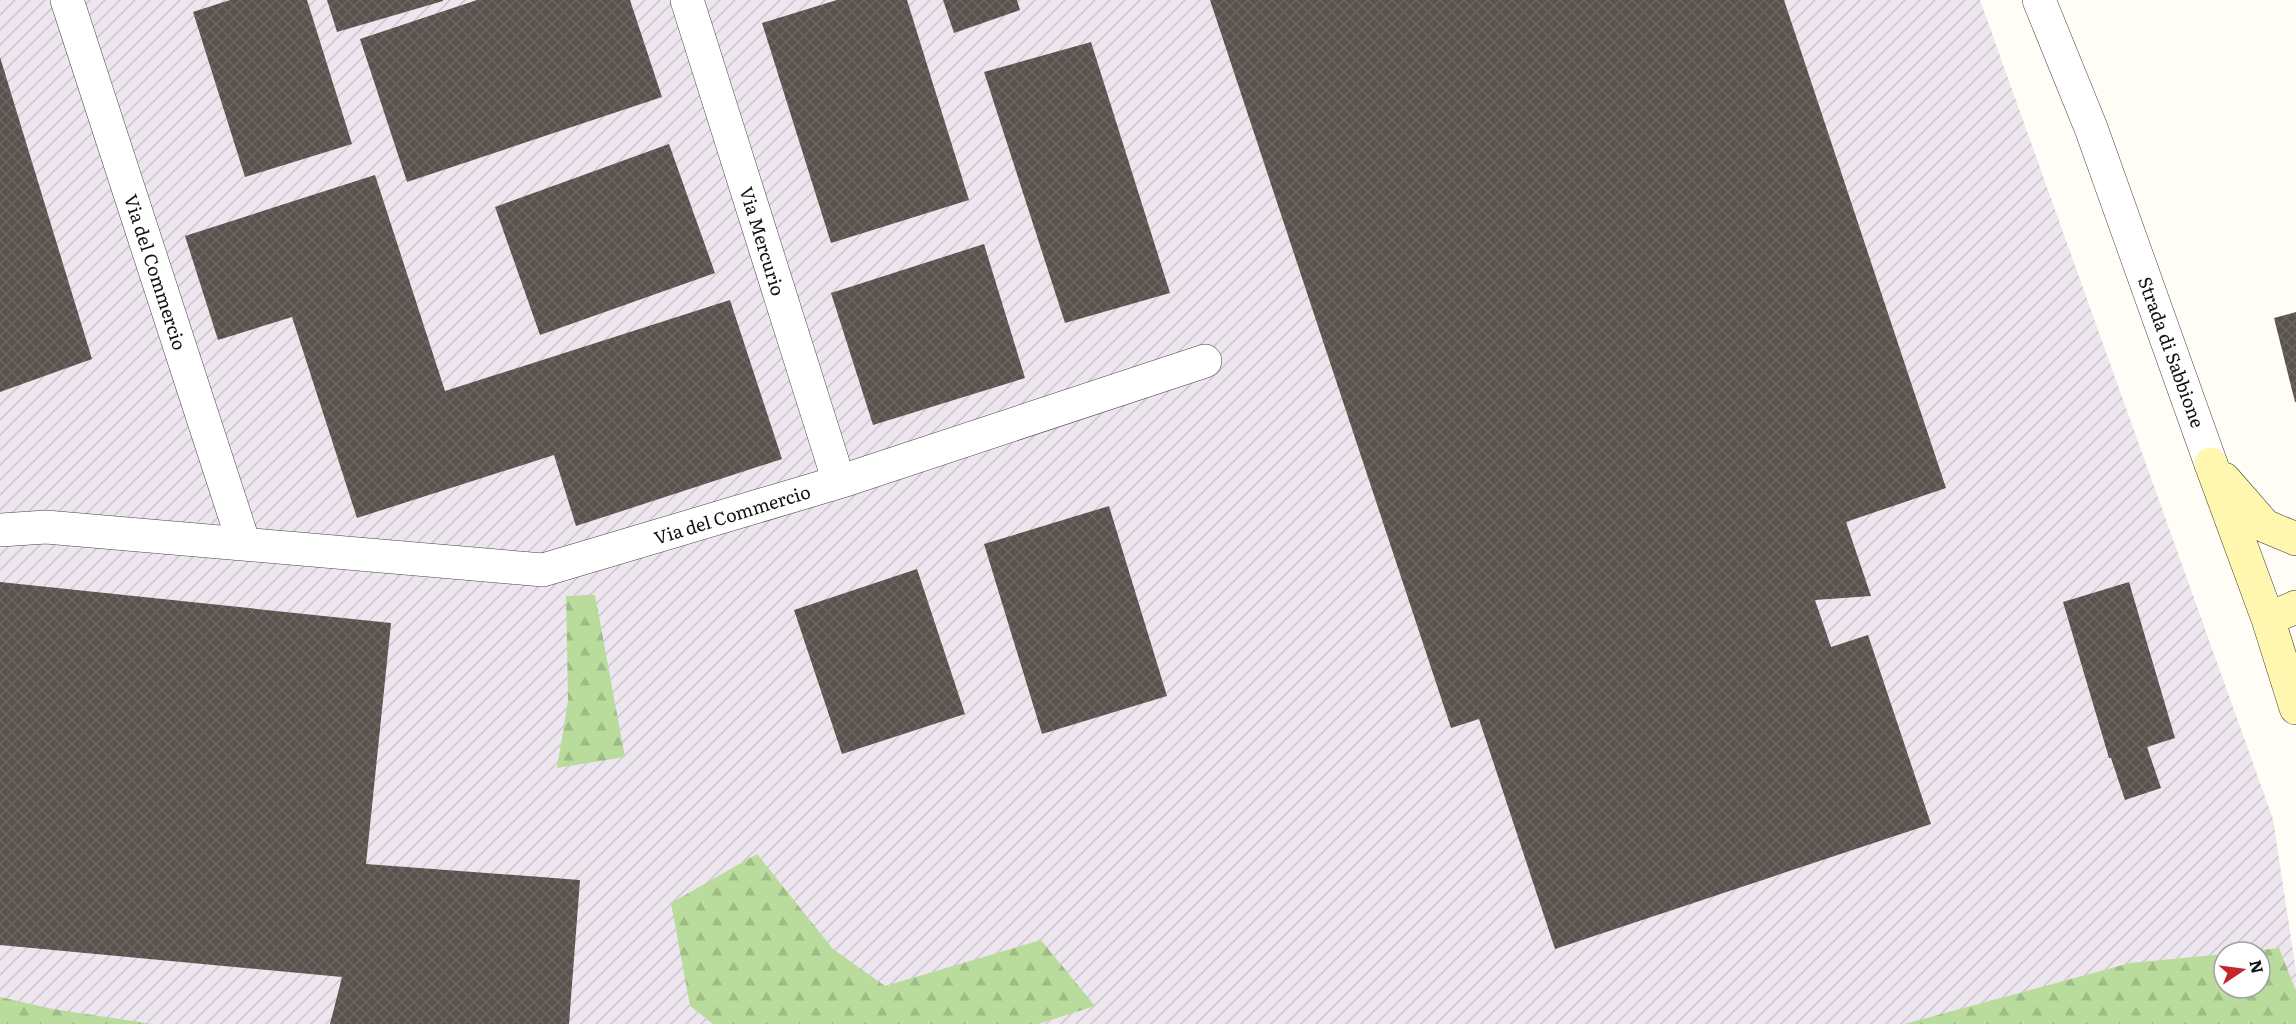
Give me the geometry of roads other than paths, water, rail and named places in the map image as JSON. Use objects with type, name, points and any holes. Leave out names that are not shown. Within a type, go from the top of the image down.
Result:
[{"type":"main road","points":[[2211,464],[2265,526],[2296,539]]},
{"type":"main road","name":"Strada di Sabbione","points":[[2211,464],[2282,613],[2296,708]]},
{"type":"street","name":"Via del Commercio","points":[[67,0],[244,544]]},
{"type":"street","name":"Via Mercurio","points":[[687,0],[839,482]]},
{"type":"street","name":"Strada di Sabbione","points":[[2039,0],[2091,128],[2211,464]]},
{"type":"street","name":"Via del Commercio","points":[[0,530],[46,527],[543,570],[839,482],[1204,361]]}]
